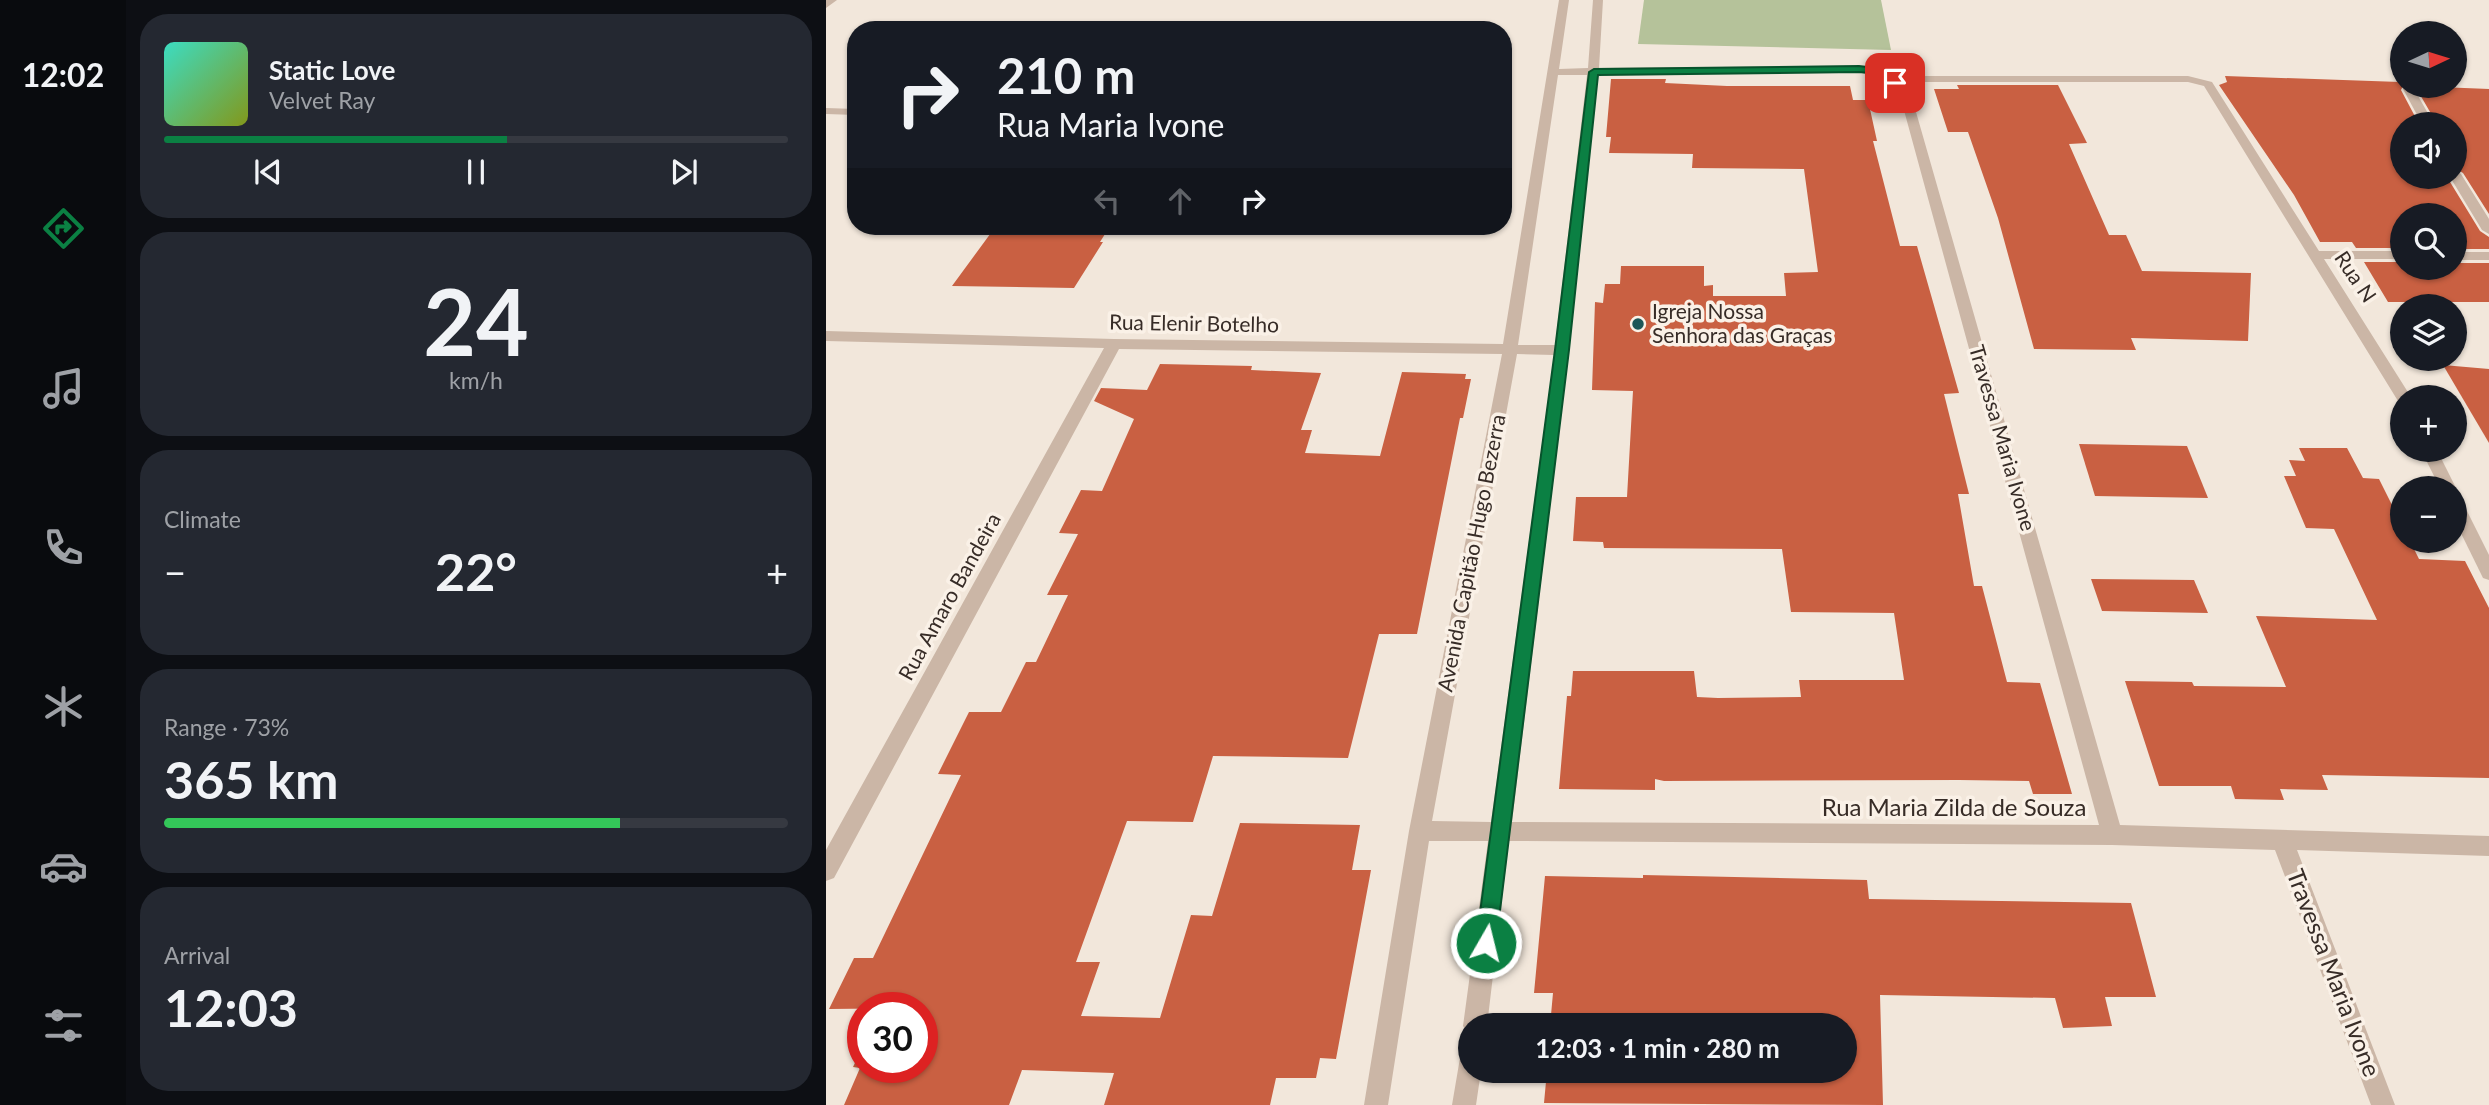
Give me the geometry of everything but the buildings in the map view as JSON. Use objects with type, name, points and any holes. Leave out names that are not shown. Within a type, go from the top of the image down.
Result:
[{"type":"street","points":[[826,5],[832,0]]},
{"type":"street","name":"Avenida Capitão Hugo Bezerra","points":[[1376,1105],[1420,831],[1510,349],[1555,72],[1564,0]]},
{"type":"street","points":[[1477,1013],[1562,350],[1594,72],[1598,0]]},
{"type":"street","points":[[1555,72],[1859,69],[1872,70],[1891,79]]},
{"type":"street","name":"Rua N","points":[[1891,79],[2188,79],[2208,84],[2395,385]]},
{"type":"street","name":"Travessa Maria Ivone","points":[[1891,79],[1904,92],[1920,145],[2112,835]]},
{"type":"street","points":[[826,111],[847,112]]},
{"type":"street","points":[[2464,189],[2489,230]]},
{"type":"street","points":[[2313,255],[2390,256]]},
{"type":"street","points":[[2467,256],[2489,256]]},
{"type":"street","name":"Rua Elenir Botelho","points":[[826,336],[1114,344],[1562,350]]},
{"type":"street","name":"Rua Amaro Bandeira","points":[[826,871],[1114,344]]},
{"type":"street","points":[[2467,528],[2489,573]]},
{"type":"street","name":"Rua Maria Zilda de Souza","points":[[1420,831],[1501,834],[2112,835],[2489,846]]},
{"type":"street","name":"Travessa Maria Ivone","points":[[2284,842],[2383,1105]]},
{"type":"street","points":[[1464,1105],[1467,1083]]},
{"type":"green space","points":[[1644,0],[1881,0],[1891,50],[1638,44]]},
{"type":"place","name":"Igreja Nossa Senhora das Graças","points":[[1638,324]]},
{"type":"route","points":[[1486,943],[1562,350],[1594,72],[1859,69],[1872,70],[1895,83]]}]
